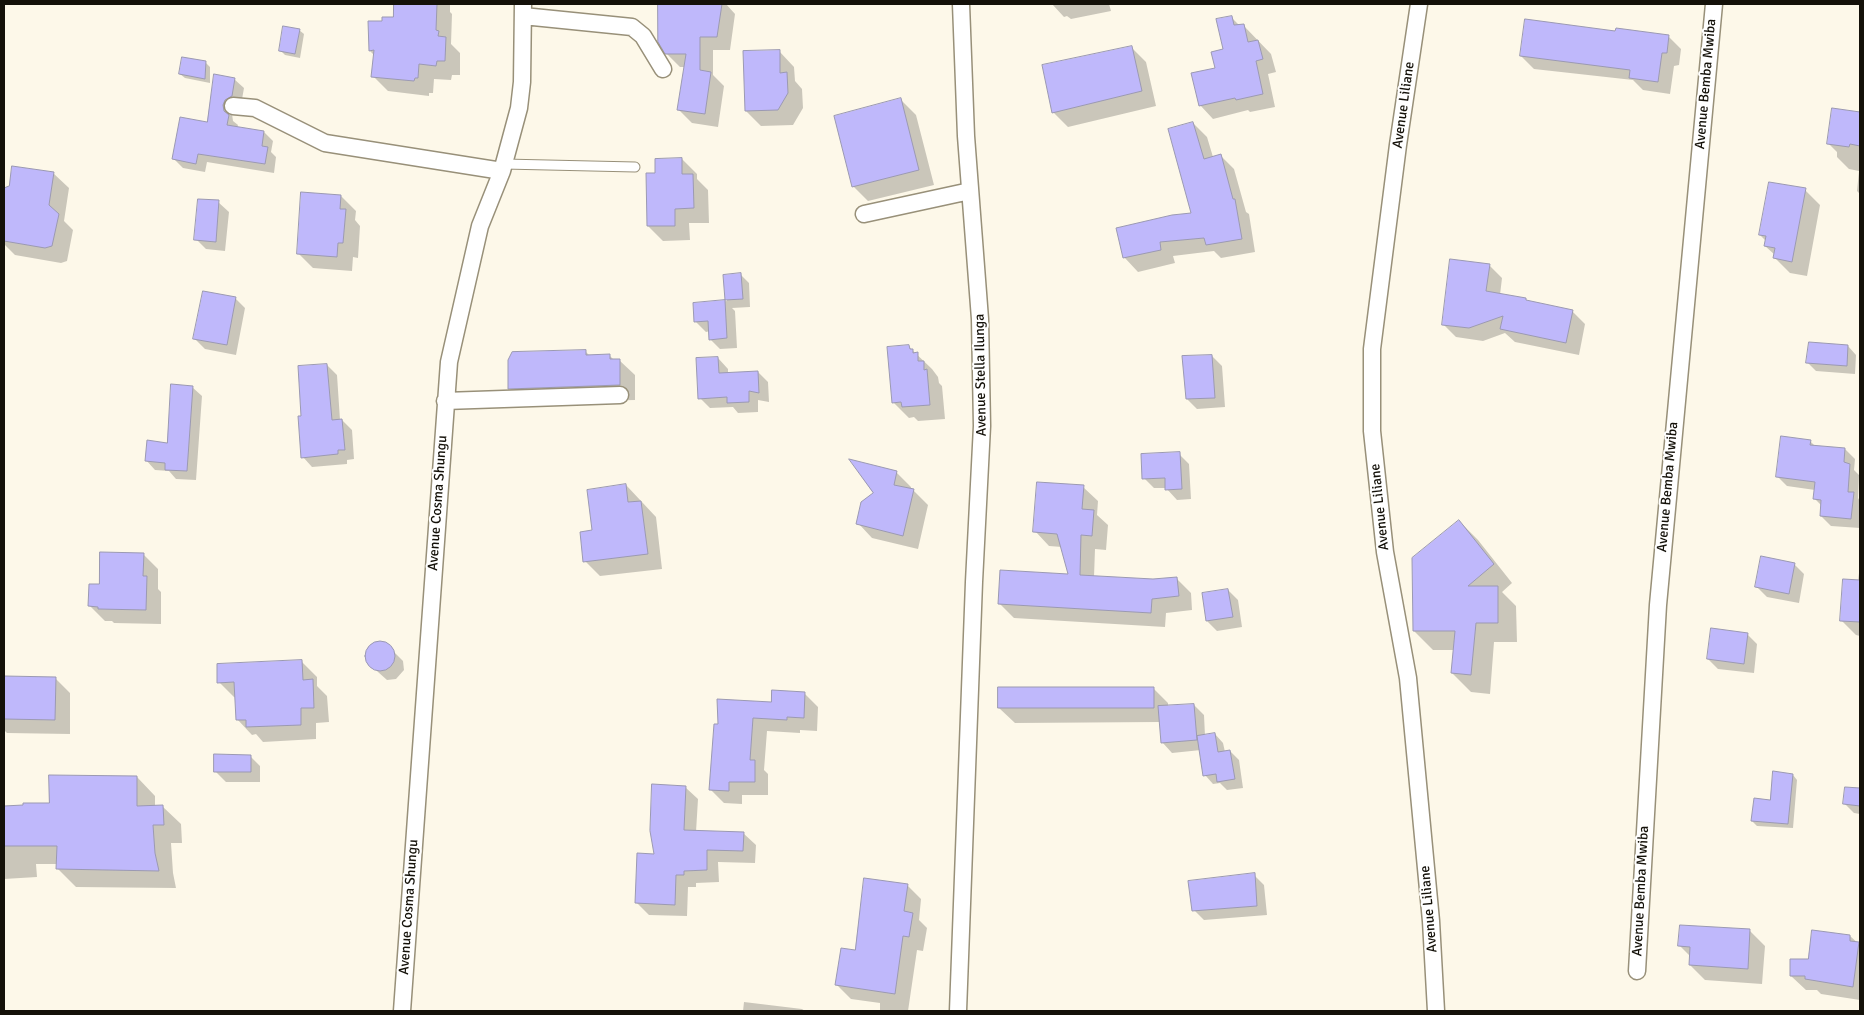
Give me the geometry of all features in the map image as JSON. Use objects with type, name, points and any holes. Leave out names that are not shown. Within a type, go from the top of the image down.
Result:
[{"type":"street","name":"Avenue Stella Ilunga","points":[[958,1011],[974,582],[982,426],[980,318],[970,191],[961,4]]},
{"type":"street","name":"Avenue Liliane","points":[[1419,4],[1398,145],[1372,349],[1372,431],[1385,552],[1408,678],[1431,921],[1436,1011]]},
{"type":"street","name":"Avenue Bemba Mwiba","points":[[1637,972],[1658,605],[1714,4]]},
{"type":"street","points":[[523,10],[632,27],[643,36],[663,69]]},
{"type":"street","name":"Avenue Cosma Shungu","points":[[402,1011],[449,362],[480,226],[503,167],[519,108],[522,82],[523,10]]},
{"type":"street","points":[[233,106],[255,108],[325,143],[503,167]]},
{"type":"street","points":[[864,214],[970,191]]},
{"type":"street","points":[[445,401],[620,395]]},
{"type":"lane","points":[[503,167],[635,167]]},
{"type":"building","points":[[394,4],[437,4],[436,30],[439,31],[438,36],[446,37],[445,61],[437,61],[436,66],[419,64],[418,78],[415,78],[414,81],[371,77],[374,50],[369,51],[368,21],[382,21],[382,17],[393,17]]},
{"type":"building","points":[[658,4],[722,4],[717,37],[700,37],[700,70],[711,72],[705,114],[677,110],[686,54],[665,54],[658,42]]},
{"type":"building","points":[[1232,16],[1234,25],[1244,24],[1248,42],[1258,40],[1263,59],[1256,61],[1263,94],[1199,106],[1191,73],[1215,68],[1211,52],[1223,49],[1216,19]]},
{"type":"building","points":[[1525,19],[1615,31],[1616,28],[1669,35],[1667,53],[1662,53],[1658,82],[1629,78],[1630,70],[1520,56]]},
{"type":"building","points":[[283,26],[300,29],[295,54],[279,51]]},
{"type":"building","points":[[1132,46],[1142,91],[1052,113],[1042,65]]},
{"type":"building","points":[[780,50],[780,73],[787,72],[788,93],[778,110],[745,111],[743,51]]},
{"type":"building","points":[[182,57],[206,61],[205,79],[179,74]]},
{"type":"building","points":[[214,74],[235,78],[232,96],[225,100],[223,105],[224,111],[229,115],[227,125],[264,131],[262,146],[268,147],[265,164],[198,154],[196,164],[172,159],[180,117],[207,122]]},
{"type":"building","points":[[901,98],[919,170],[852,187],[834,116]]},
{"type":"building","points":[[1832,108],[1860,112],[1860,146],[1850,144],[1849,147],[1827,144]]},
{"type":"building","points":[[1193,122],[1204,159],[1221,154],[1233,199],[1235,199],[1242,239],[1206,245],[1204,238],[1160,242],[1161,250],[1123,258],[1116,228],[1172,215],[1191,213],[1168,129]]},
{"type":"building","points":[[682,158],[682,174],[693,174],[694,208],[675,209],[675,226],[647,226],[646,173],[655,173],[655,159]]},
{"type":"building","points":[[12,166],[54,172],[49,205],[59,214],[52,246],[45,248],[4,241],[4,188],[9,186]]},
{"type":"building","points":[[1769,182],[1806,188],[1792,262],[1773,258],[1775,248],[1764,246],[1766,236],[1759,235]]},
{"type":"building","points":[[301,192],[341,195],[340,209],[346,209],[343,243],[338,243],[337,257],[297,254]]},
{"type":"building","points":[[198,199],[219,200],[216,242],[194,240]]},
{"type":"building","points":[[1450,259],[1490,264],[1486,291],[1526,298],[1526,300],[1573,310],[1566,343],[1500,329],[1503,316],[1469,328],[1442,325]]},
{"type":"building","points":[[741,273],[743,299],[725,300],[723,275]]},
{"type":"building","points":[[203,291],[236,297],[227,345],[193,339]]},
{"type":"building","points":[[725,300],[727,338],[709,340],[708,321],[694,322],[693,303]]},
{"type":"building","points":[[1809,342],[1848,345],[1847,366],[1806,363]]},
{"type":"building","points":[[909,345],[910,349],[913,349],[913,353],[918,352],[918,361],[924,361],[924,370],[927,369],[930,405],[902,407],[901,402],[892,403],[887,347]]},
{"type":"building","points":[[586,350],[586,355],[610,354],[610,359],[620,359],[620,385],[508,389],[508,360],[512,352]]},
{"type":"building","points":[[1212,355],[1215,398],[1186,399],[1182,356]]},
{"type":"building","points":[[718,357],[719,373],[758,371],[759,393],[749,391],[749,402],[727,403],[727,397],[698,399],[696,358]]},
{"type":"building","points":[[327,364],[332,420],[342,419],[345,450],[338,450],[338,454],[301,458],[298,416],[301,416],[298,366]]},
{"type":"building","points":[[171,384],[193,386],[187,471],[165,470],[165,463],[145,461],[147,440],[167,443]]},
{"type":"building","points":[[1781,436],[1811,440],[1810,445],[1845,448],[1844,462],[1850,464],[1848,492],[1854,492],[1851,519],[1820,516],[1821,500],[1813,499],[1815,482],[1776,477]]},
{"type":"building","points":[[1180,452],[1182,489],[1165,490],[1165,478],[1142,479],[1141,454]]},
{"type":"building","points":[[849,459],[897,471],[894,485],[914,489],[903,536],[856,524],[861,502],[873,493]]},
{"type":"building","points":[[1037,482],[1084,485],[1082,509],[1094,510],[1092,536],[1081,535],[1080,575],[1153,579],[1177,577],[1179,596],[1152,599],[1151,613],[998,604],[1000,570],[1068,574],[1057,534],[1033,532]]},
{"type":"building","points":[[626,484],[628,502],[641,501],[648,554],[583,562],[580,532],[592,530],[587,490]]},
{"type":"building","points":[[1459,520],[1494,564],[1468,586],[1498,586],[1498,623],[1476,623],[1471,675],[1451,673],[1455,631],[1413,631],[1412,558]]},
{"type":"building","points":[[100,552],[144,553],[143,576],[147,576],[146,610],[98,609],[98,607],[88,606],[89,584],[99,584]]},
{"type":"building","points":[[1761,556],[1795,563],[1789,594],[1755,587]]},
{"type":"building","points":[[1843,579],[1860,580],[1860,622],[1840,621]]},
{"type":"building","points":[[1228,589],[1233,617],[1206,621],[1202,593]]},
{"type":"building","points":[[1711,628],[1748,633],[1744,664],[1707,659]]},
{"type":"building","points":[[380,641],[386,642],[394,650],[394,662],[386,670],[380,671],[374,670],[366,662],[365,656],[366,650],[374,642]]},
{"type":"building","points":[[302,660],[303,680],[313,679],[314,708],[301,708],[301,725],[246,727],[246,720],[236,720],[234,682],[217,683],[217,664]]},
{"type":"building","points":[[4,676],[56,677],[55,720],[4,719]]},
{"type":"building","points":[[998,687],[1154,687],[1154,708],[998,708]]},
{"type":"building","points":[[772,690],[805,692],[804,718],[787,717],[787,720],[753,718],[750,760],[755,760],[755,782],[729,782],[729,791],[709,790],[714,724],[718,724],[717,699],[771,702]]},
{"type":"building","points":[[1194,704],[1197,740],[1161,743],[1158,706]]},
{"type":"building","points":[[1215,733],[1218,752],[1230,750],[1235,779],[1217,782],[1216,774],[1203,776],[1197,736]]},
{"type":"building","points":[[214,754],[251,755],[251,772],[214,772]]},
{"type":"building","points":[[1773,771],[1793,774],[1788,824],[1751,821],[1754,798],[1770,800]]},
{"type":"building","points":[[49,775],[137,776],[137,806],[163,805],[164,825],[153,825],[155,853],[159,871],[56,869],[57,846],[4,846],[4,806],[23,805],[23,803],[49,803]]},
{"type":"building","points":[[652,784],[686,786],[684,830],[744,832],[743,851],[707,850],[707,870],[684,871],[684,875],[676,875],[675,905],[635,903],[637,853],[654,854],[650,831]]},
{"type":"building","points":[[1845,787],[1860,788],[1860,806],[1843,804]]},
{"type":"building","points":[[1255,873],[1257,906],[1192,911],[1188,881]]},
{"type":"building","points":[[864,878],[908,884],[904,911],[913,913],[909,937],[903,936],[895,994],[835,985],[841,948],[855,950]]},
{"type":"building","points":[[1680,925],[1750,929],[1748,969],[1689,965],[1690,947],[1678,946]]},
{"type":"building","points":[[1812,930],[1850,935],[1850,941],[1859,942],[1853,987],[1805,979],[1805,976],[1790,976],[1790,959],[1808,959]]}]
